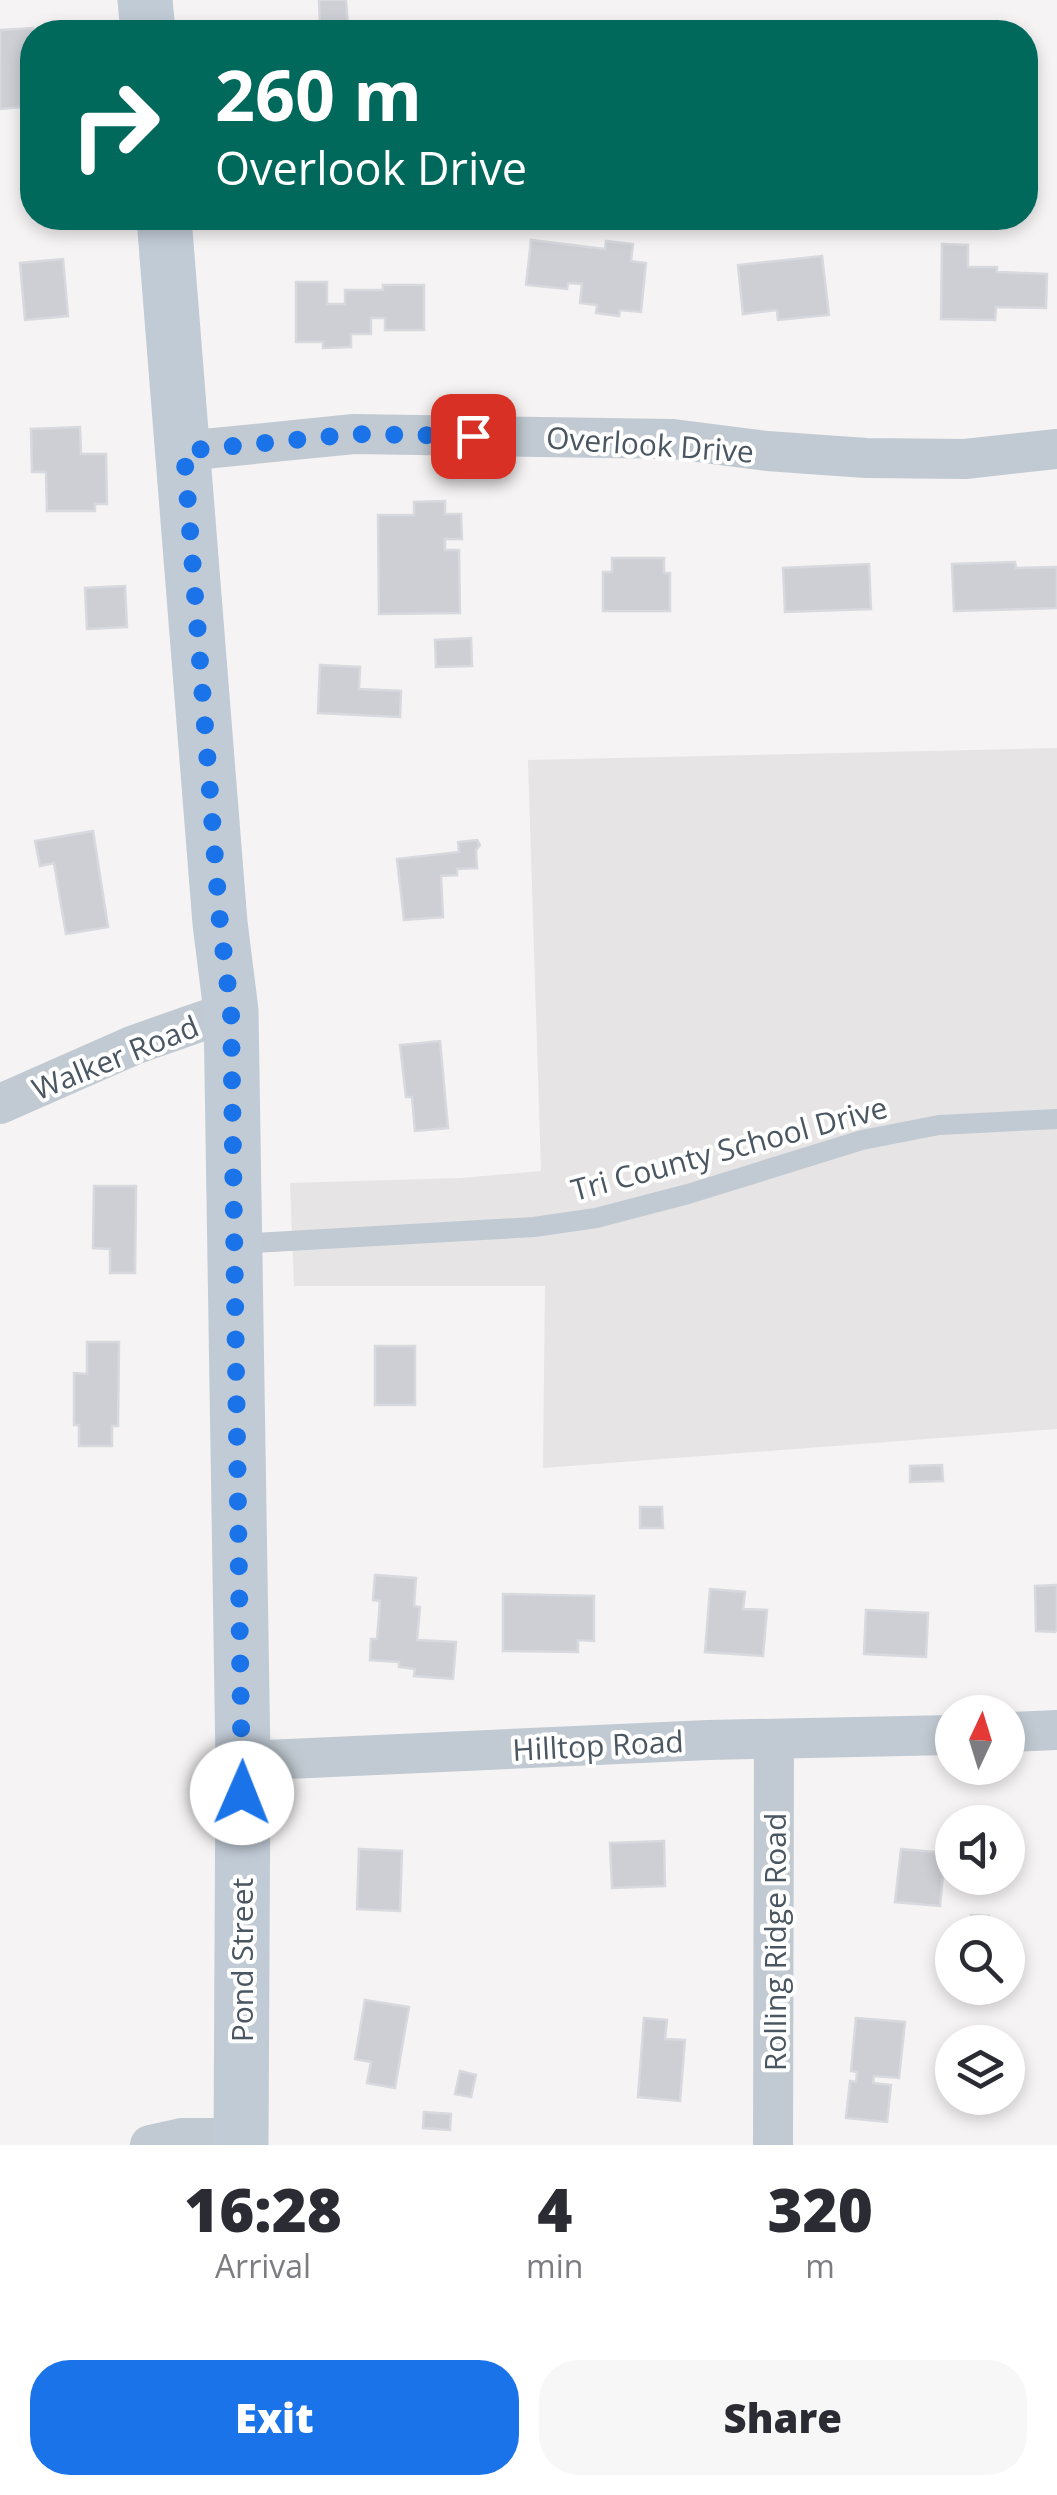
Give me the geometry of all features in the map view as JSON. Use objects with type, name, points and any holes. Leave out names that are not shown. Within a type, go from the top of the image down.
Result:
[{"type":"main road","name":"Pond Street","points":[[165,230],[220,923],[231,1011],[243,1761],[240,2141]]},
{"type":"street","name":"Overlook Drive","points":[[184,451],[354,434],[673,439],[866,458],[965,459],[1057,449]]},
{"type":"street","name":"Walker Road","points":[[0,1104],[134,1045],[231,1011]]},
{"type":"street","points":[[1025,1731],[1057,1730]]},
{"type":"street","name":"Hilltop Road","points":[[243,1761],[935,1735]]},
{"type":"street","name":"Rolling Ridge Road","points":[[773,2145],[774,1739]]},
{"type":"street","points":[[150,2145],[182,2138],[240,2141]]},
{"type":"lane","name":"Tri County School Drive","points":[[236,1244],[534,1227],[596,1218],[862,1140],[939,1125],[1057,1118]]},
{"type":"shaded area","points":[[1057,748],[1057,1429],[543,1468],[545,1286],[294,1286],[290,1183],[461,1178],[541,1171],[528,760]]},
{"type":"building","points":[[319,0],[346,0],[348,20],[320,20]]},
{"type":"building","points":[[20,29],[20,107],[0,109],[0,30]]},
{"type":"building","points":[[531,240],[605,249],[606,241],[633,244],[631,261],[646,263],[641,312],[620,310],[619,316],[596,313],[597,305],[580,303],[582,284],[568,283],[567,289],[526,285]]},
{"type":"building","points":[[942,244],[968,245],[968,267],[1047,274],[1046,308],[996,307],[995,320],[941,319]]},
{"type":"building","points":[[822,256],[829,315],[778,320],[777,310],[743,314],[738,265]]},
{"type":"building","points":[[63,259],[68,316],[25,320],[20,263]]},
{"type":"building","points":[[296,282],[327,282],[327,304],[345,304],[345,290],[424,285],[424,330],[385,330],[385,318],[371,318],[371,334],[351,334],[351,347],[323,348],[323,342],[296,342]]},
{"type":"building","points":[[80,427],[81,454],[106,454],[107,504],[95,504],[95,511],[47,511],[46,472],[32,472],[31,429]]},
{"type":"building","points":[[445,501],[445,514],[461,514],[462,539],[445,539],[445,550],[459,550],[460,613],[379,614],[378,515],[414,515],[414,502]]},
{"type":"building","points":[[612,558],[664,558],[664,573],[670,573],[670,611],[603,611],[603,572],[612,572]]},
{"type":"building","points":[[1015,562],[1016,568],[1057,567],[1057,608],[954,611],[952,564]]},
{"type":"building","points":[[869,564],[871,609],[785,612],[783,568]]},
{"type":"building","points":[[125,586],[127,627],[87,629],[85,588]]},
{"type":"building","points":[[471,638],[472,666],[436,667],[435,640]]},
{"type":"building","points":[[320,665],[360,667],[359,689],[401,691],[400,717],[318,713]]},
{"type":"building","points":[[93,831],[108,927],[66,934],[54,863],[40,866],[35,841]]},
{"type":"building","points":[[477,840],[477,868],[457,869],[457,875],[441,876],[443,917],[404,920],[397,859],[459,852],[458,842]]},
{"type":"building","points":[[440,1041],[448,1128],[415,1131],[412,1097],[406,1097],[400,1045]]},
{"type":"building","points":[[94,1186],[136,1186],[135,1273],[110,1273],[110,1249],[93,1248]]},
{"type":"building","points":[[87,1342],[119,1342],[118,1426],[112,1426],[112,1446],[79,1446],[79,1425],[74,1425],[74,1373],[87,1374]]},
{"type":"building","points":[[375,1346],[415,1346],[415,1405],[375,1405]]},
{"type":"building","points":[[942,1465],[943,1481],[910,1482],[910,1466]]},
{"type":"building","points":[[640,1507],[662,1507],[663,1528],[640,1528]]},
{"type":"building","points":[[375,1575],[416,1578],[414,1606],[420,1607],[417,1640],[456,1642],[453,1679],[414,1676],[415,1669],[399,1667],[399,1662],[370,1660],[371,1639],[377,1639],[380,1601],[373,1600]]},
{"type":"building","points":[[1057,1585],[1057,1629],[1036,1631],[1035,1586]]},
{"type":"building","points":[[710,1589],[745,1592],[743,1609],[767,1610],[763,1656],[705,1652]]},
{"type":"building","points":[[503,1594],[594,1596],[594,1641],[578,1640],[578,1652],[503,1651]]},
{"type":"building","points":[[866,1610],[928,1613],[926,1657],[864,1654]]},
{"type":"building","points":[[664,1841],[665,1886],[612,1888],[610,1843]]},
{"type":"building","points":[[359,1849],[402,1851],[400,1911],[357,1909]]},
{"type":"building","points":[[901,1849],[935,1852],[935,1895],[941,1895],[940,1906],[895,1902]]},
{"type":"building","points":[[365,2000],[409,2007],[395,2088],[367,2083],[371,2062],[355,2059]]},
{"type":"building","points":[[644,2018],[667,2020],[665,2039],[685,2040],[680,2101],[638,2097]]},
{"type":"building","points":[[856,2018],[905,2022],[899,2078],[874,2076],[873,2083],[891,2085],[887,2122],[846,2118],[850,2081],[856,2082],[857,2072],[851,2071]]},
{"type":"building","points":[[460,2071],[476,2075],[471,2097],[455,2094]]},
{"type":"building","points":[[424,2112],[451,2114],[450,2130],[423,2128]]},
{"type":"route","points":[[242,1793],[231,1011],[220,923],[184,451],[354,434],[473,436]]}]
